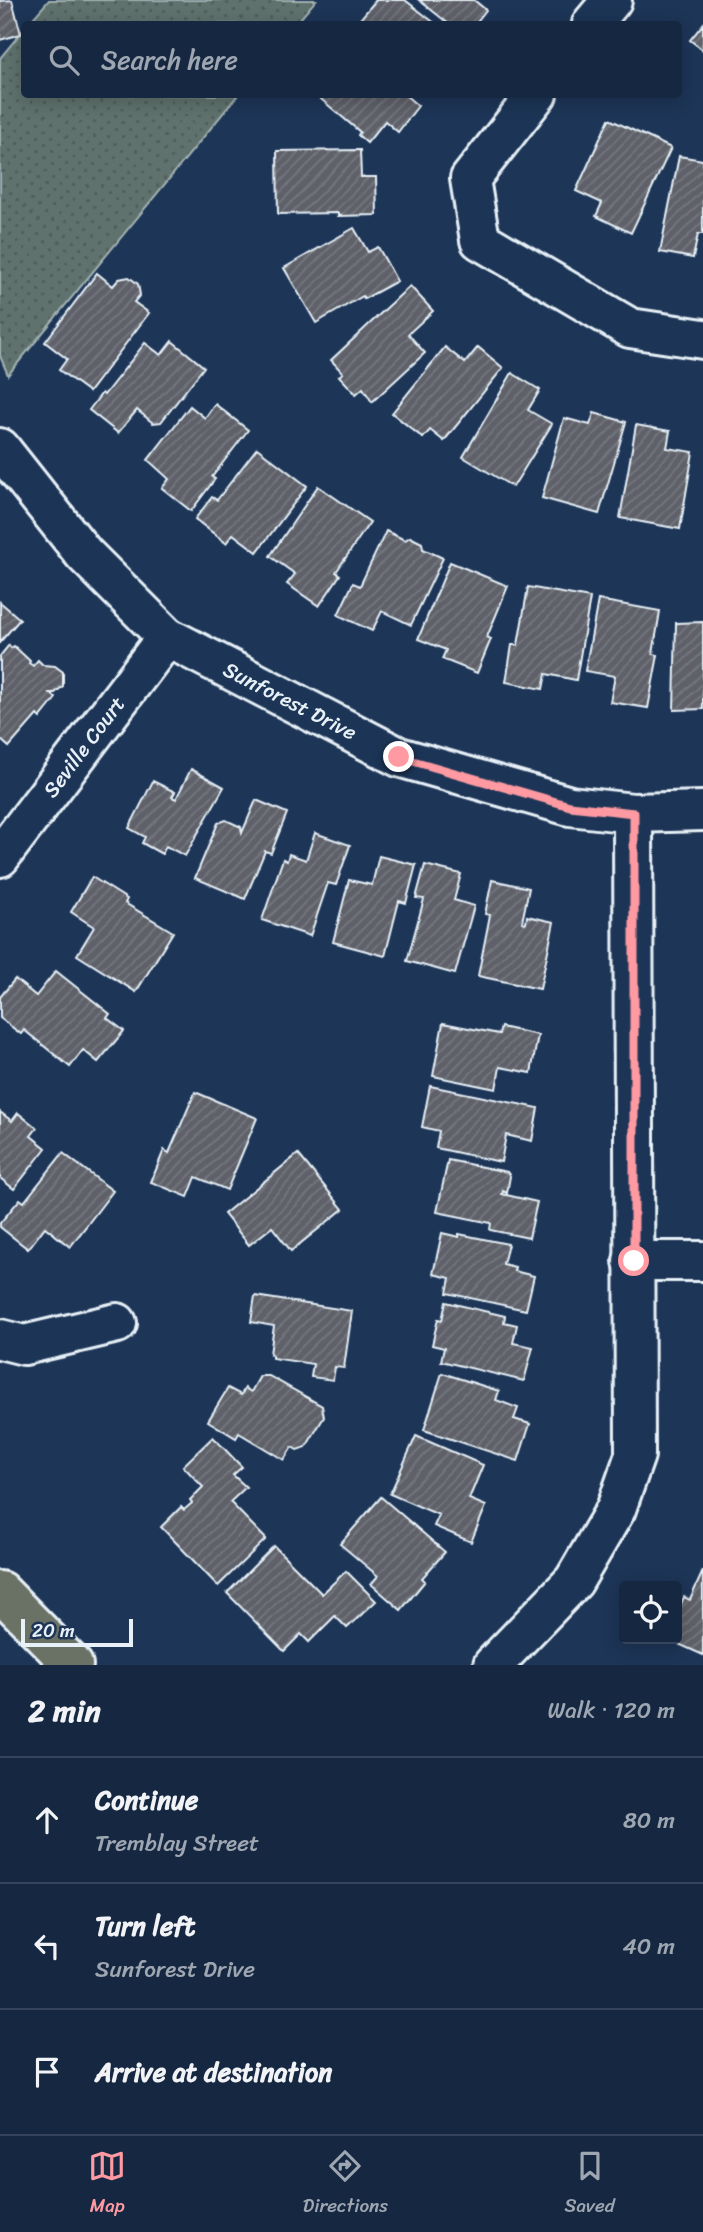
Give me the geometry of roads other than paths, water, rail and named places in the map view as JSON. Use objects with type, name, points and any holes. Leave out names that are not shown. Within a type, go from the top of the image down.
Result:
[{"type":"main road","points":[[0,1591],[73,1665]]},
{"type":"street","points":[[594,21],[612,0]]},
{"type":"street","points":[[534,98],[470,179],[480,240],[630,328],[703,339]]},
{"type":"street","name":"Sunforest Drive","points":[[0,448],[84,554],[167,637],[399,757],[570,806],[634,813],[703,811]]},
{"type":"street","name":"Seville Court","points":[[0,857],[167,637]]},
{"type":"street","points":[[493,1665],[574,1581],[615,1509],[635,1455],[634,813]]},
{"type":"street","points":[[634,1261],[703,1261]]},
{"type":"street","points":[[0,1339],[24,1345],[117,1323]]}]
